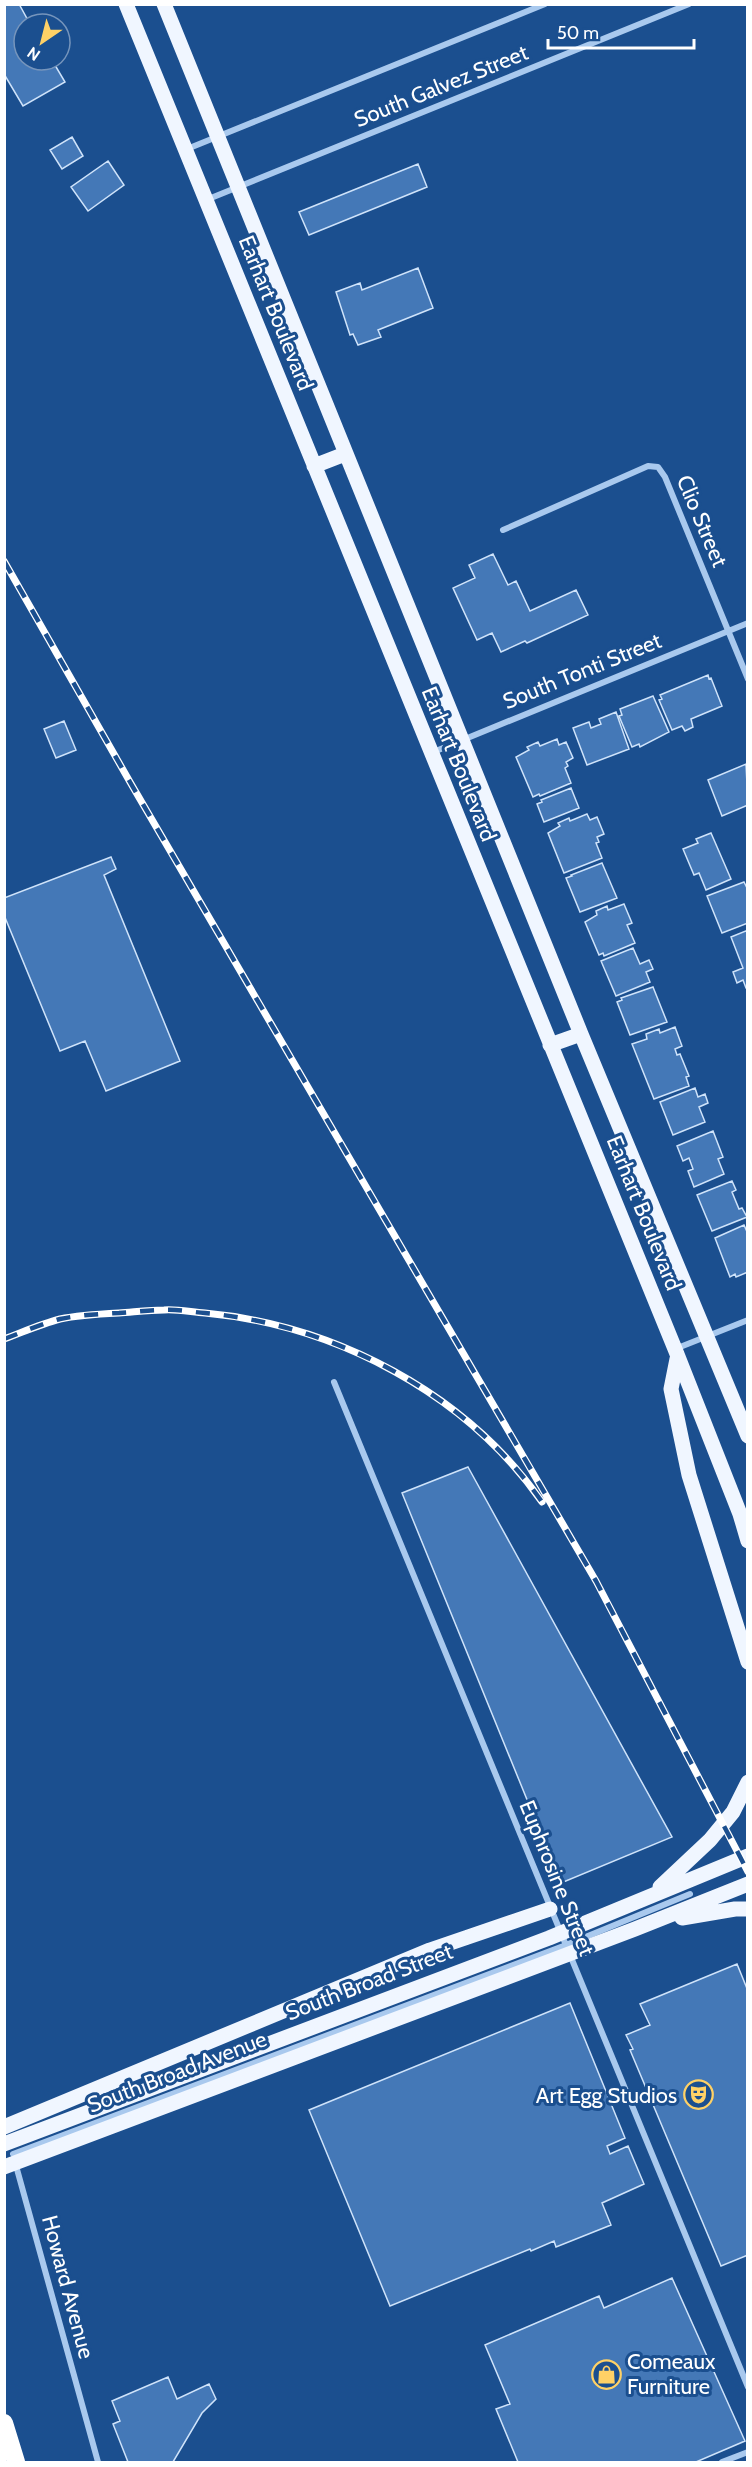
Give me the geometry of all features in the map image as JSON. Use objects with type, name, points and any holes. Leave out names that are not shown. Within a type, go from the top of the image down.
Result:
[{"type":"highway","points":[[4,2423],[16,2463]]},
{"type":"main road","name":"Earhart Boulevard","points":[[126,4],[676,1354],[740,1514],[747,1540]]},
{"type":"main road","name":"Earhart Boulevard","points":[[164,4],[581,1034],[747,1436]]},
{"type":"main road","points":[[314,466],[345,454]]},
{"type":"main road","points":[[550,1045],[581,1034]]},
{"type":"main road","points":[[676,1354],[671,1389],[689,1475],[747,1662]]},
{"type":"main road","points":[[649,1896],[710,1840],[733,1812],[747,1782]]},
{"type":"main road","name":"South Broad Street","points":[[7,2155],[549,1938],[747,1856]]},
{"type":"main road","name":"South Broad Street","points":[[7,2155],[635,1929],[747,1884]]},
{"type":"main road","points":[[4,2127],[430,1950],[550,1909]]},
{"type":"main road","points":[[635,1929],[706,1913],[747,1909]]},
{"type":"street","name":"South Galvez Street","points":[[184,150],[545,4]]},
{"type":"street","name":"South Galvez Street","points":[[206,201],[689,4]]},
{"type":"street","name":"Clio Street","points":[[503,530],[648,466],[658,466],[665,477],[747,679]]},
{"type":"street","name":"South Tonti Street","points":[[430,753],[747,623]]},
{"type":"street","points":[[676,1354],[707,1337],[747,1320]]},
{"type":"street","name":"Euphrosine Street","points":[[334,1382],[747,2387]]},
{"type":"street","name":"South Broad Avenue","points":[[7,2155],[566,1945],[690,1894]]},
{"type":"street","name":"Howard Avenue","points":[[4,2121],[7,2155],[98,2463]]},
{"type":"street","points":[[722,2463],[747,2452]]},
{"type":"building","points":[[4,4],[19,4],[23,12],[12,12],[12,72],[59,72],[65,82],[23,106],[4,74]]},
{"type":"building","points":[[72,137],[83,156],[62,169],[50,150]]},
{"type":"building","points":[[108,161],[124,185],[88,211],[71,187]]},
{"type":"building","points":[[418,164],[427,187],[309,235],[299,212]]},
{"type":"building","points":[[418,268],[433,308],[378,330],[381,337],[358,345],[353,334],[350,335],[336,292],[360,283],[362,290]]},
{"type":"building","points":[[493,554],[508,585],[516,581],[530,611],[576,590],[588,615],[527,643],[525,641],[501,652],[492,633],[477,640],[453,588],[475,578],[469,565]]},
{"type":"building","points":[[708,675],[722,706],[691,719],[693,727],[685,731],[682,726],[672,730],[659,700],[662,699],[660,695]]},
{"type":"building","points":[[653,696],[669,732],[640,747],[639,744],[632,747],[619,716],[622,715],[620,709]]},
{"type":"building","points":[[616,712],[629,749],[587,765],[573,728],[589,722],[591,728],[601,724],[599,719]]},
{"type":"building","points":[[64,721],[76,750],[56,758],[44,729]]},
{"type":"building","points":[[557,739],[559,745],[566,742],[573,758],[566,762],[568,766],[565,768],[571,783],[533,797],[516,757],[529,750],[527,747],[538,742],[540,746]]},
{"type":"building","points":[[746,764],[748,805],[722,816],[708,780]]},
{"type":"building","points":[[571,788],[579,808],[544,822],[537,804],[542,802],[541,800]]},
{"type":"building","points":[[587,814],[590,820],[597,817],[604,834],[597,837],[599,842],[596,843],[602,858],[564,873],[548,833],[560,826],[558,823]]},
{"type":"building","points":[[711,833],[731,879],[706,890],[699,873],[694,875],[683,849],[698,843],[696,839]]},
{"type":"building","points":[[111,857],[116,869],[104,875],[180,1061],[106,1091],[85,1041],[60,1051],[4,915],[4,898]]},
{"type":"building","points":[[602,863],[617,898],[580,912],[566,878]]},
{"type":"building","points":[[744,882],[748,890],[748,923],[722,933],[707,896]]},
{"type":"building","points":[[624,904],[632,923],[627,925],[635,943],[604,956],[603,953],[599,955],[585,922],[597,915],[596,911],[607,906],[608,910]]},
{"type":"building","points":[[748,930],[748,988],[746,988],[743,980],[737,983],[733,972],[743,968],[731,937]]},
{"type":"building","points":[[633,948],[640,964],[649,960],[653,969],[646,972],[650,982],[616,996],[601,961]]},
{"type":"building","points":[[653,987],[667,1022],[630,1035],[617,1002],[622,1000],[621,998]]},
{"type":"building","points":[[675,1027],[682,1046],[675,1049],[677,1055],[680,1054],[689,1076],[686,1077],[689,1086],[654,1099],[632,1044],[647,1039],[646,1034],[659,1029],[660,1033]]},
{"type":"building","points":[[695,1088],[698,1097],[705,1094],[708,1103],[699,1107],[705,1122],[673,1135],[660,1102]]},
{"type":"building","points":[[713,1131],[723,1157],[718,1159],[724,1174],[694,1187],[688,1171],[693,1169],[689,1158],[683,1161],[677,1146]]},
{"type":"building","points":[[732,1181],[736,1190],[732,1192],[739,1209],[742,1208],[747,1217],[712,1231],[697,1195]]},
{"type":"building","points":[[744,1225],[748,1234],[748,1272],[730,1277],[715,1238]]},
{"type":"building","points":[[468,1467],[672,1837],[561,1883],[402,1493]]},
{"type":"building","name":"Art Egg Studios","points":[[737,1964],[748,1991],[748,2255],[721,2266],[630,2050],[633,2049],[626,2035],[650,2025],[640,2004]]},
{"type":"building","points":[[570,2003],[625,2138],[607,2146],[610,2154],[628,2146],[644,2184],[602,2203],[611,2225],[556,2247],[554,2241],[531,2251],[530,2249],[390,2306],[309,2110]]},
{"type":"building","name":"Comeaux Furniture","points":[[672,2278],[745,2441],[696,2462],[518,2462],[496,2409],[510,2404],[485,2345],[599,2296],[604,2308]]},
{"type":"building","points":[[168,2377],[177,2399],[209,2384],[216,2399],[202,2413],[173,2462],[128,2462],[113,2424],[120,2421],[112,2401]]},
{"type":"railway","points":[[4,561],[130,782],[596,1581],[748,1872]]},
{"type":"railway","points":[[4,1339],[60,1319],[153,1310],[205,1313],[254,1320],[302,1332],[349,1349],[394,1371],[436,1397],[476,1428],[511,1463],[542,1502]]},
{"type":"place","name":"Art Egg Studios","points":[[698,2095]]},
{"type":"place","name":"Comeaux Furniture","points":[[606,2374]]}]
